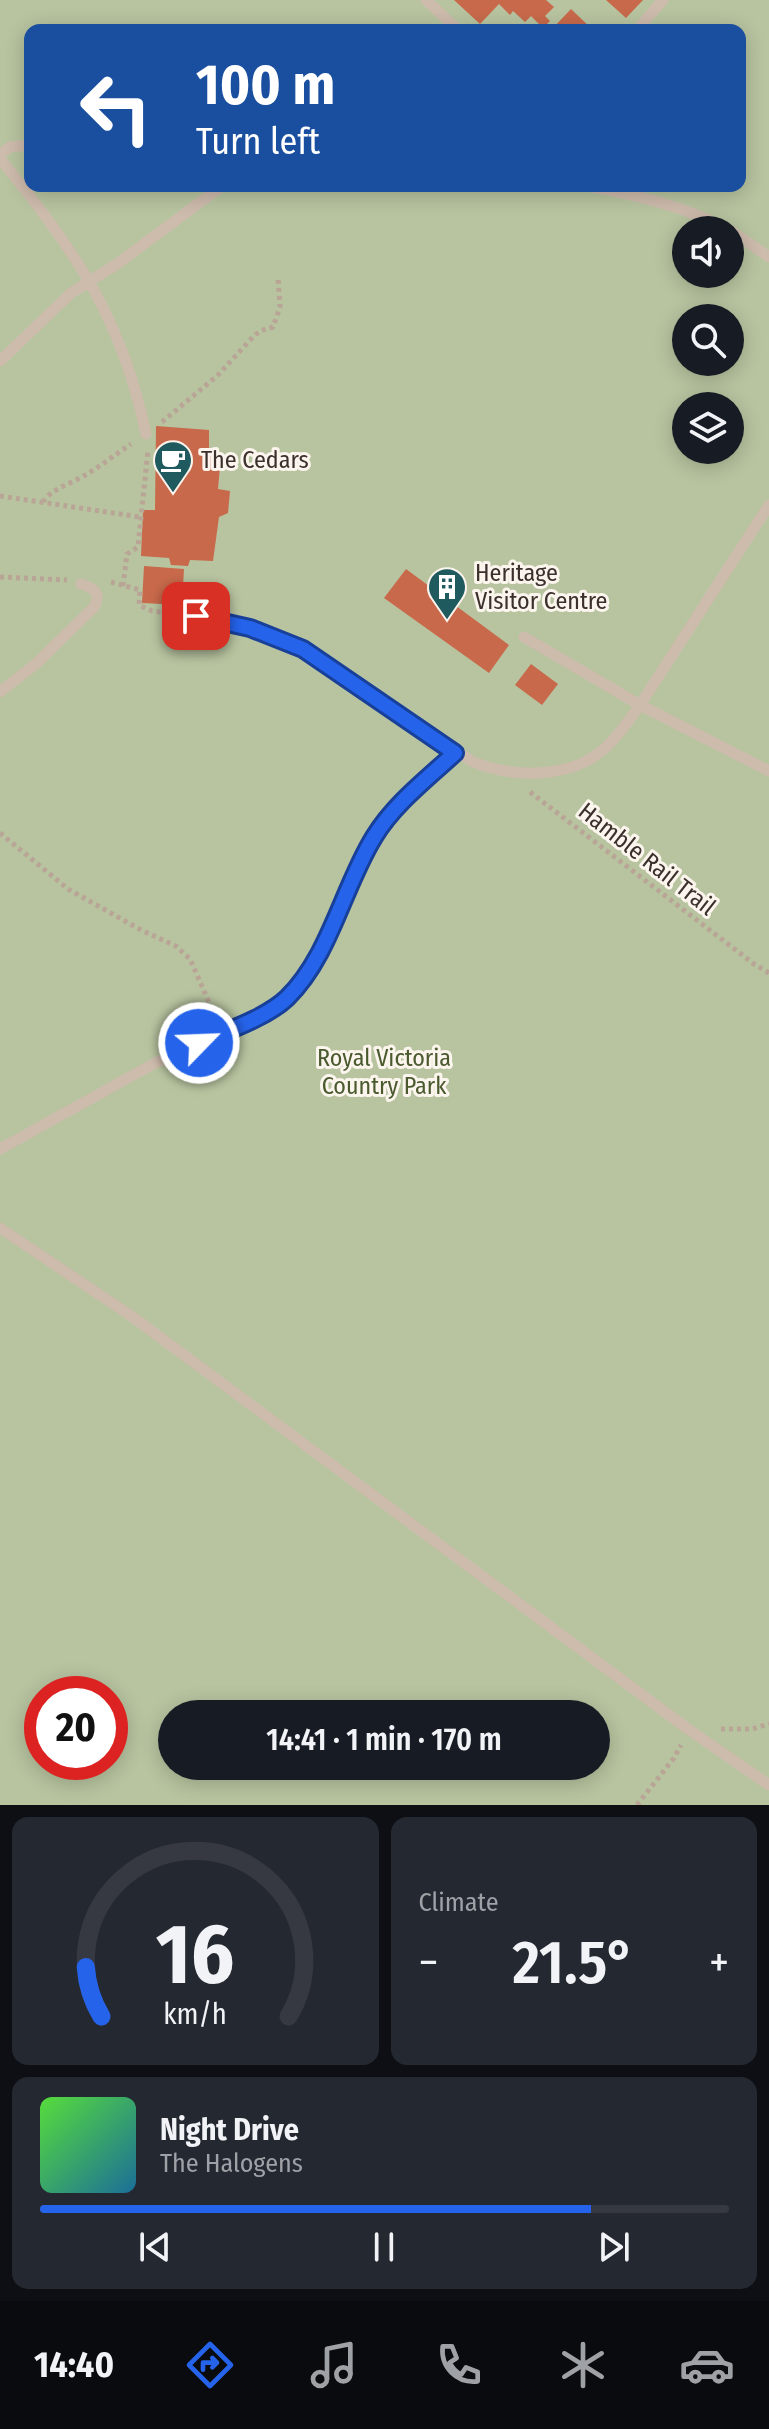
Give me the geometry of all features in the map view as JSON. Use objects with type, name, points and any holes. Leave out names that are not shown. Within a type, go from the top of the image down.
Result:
[{"type":"lane","points":[[426,0],[452,24]]},
{"type":"lane","points":[[642,24],[663,0]]},
{"type":"lane","points":[[24,146],[10,147],[0,157],[24,187]]},
{"type":"lane","points":[[28,192],[90,281],[127,359],[146,434]]},
{"type":"lane","points":[[0,361],[71,293],[117,264],[214,192]]},
{"type":"lane","points":[[620,192],[701,216]]},
{"type":"lane","points":[[744,240],[769,257]]},
{"type":"lane","points":[[196,616],[250,628],[303,649],[455,753],[473,762],[504,772],[553,771],[591,758],[617,736],[769,505]]},
{"type":"lane","points":[[0,692],[38,662],[94,607],[99,599],[98,594],[91,587],[81,584]]},
{"type":"lane","points":[[524,637],[640,705],[769,771]]},
{"type":"lane","points":[[0,1149],[155,1063],[284,1001],[299,986],[313,964],[374,837],[392,813],[455,753]]},
{"type":"lane","points":[[0,1228],[130,1315],[688,1729],[769,1785]]},
{"type":"path","points":[[43,502],[182,407],[211,382],[253,337],[273,327],[280,307],[278,277]]},
{"type":"path","points":[[123,586],[127,554],[138,547],[148,464],[146,434]]},
{"type":"path","points":[[0,496],[140,517]]},
{"type":"path","name":"Hamble Rail Trail","points":[[504,772],[769,973]]},
{"type":"path","points":[[0,833],[68,889],[176,946],[190,959],[222,1033]]},
{"type":"green space","name":"Royal Victoria Country Park","points":[[0,0],[769,0],[769,1805],[0,1805]]},
{"type":"building","points":[[454,0],[546,0],[554,7],[545,16],[550,21],[539,24],[531,16],[525,22],[513,11],[510,15],[499,4],[480,24]]},
{"type":"building","points":[[606,0],[643,0],[626,18]]},
{"type":"building","points":[[571,9],[587,24],[557,24]]},
{"type":"building","points":[[156,426],[209,430],[209,456],[221,455],[218,489],[230,491],[228,513],[219,517],[213,561],[190,560],[188,566],[171,565],[169,558],[141,556],[143,510],[155,510]]},
{"type":"building","points":[[144,566],[184,569],[182,605],[142,603]]},
{"type":"building","name":"Heritage Visitor Centre","points":[[406,569],[509,645],[489,673],[384,598]]},
{"type":"building","points":[[531,664],[558,684],[542,705],[515,685]]},
{"type":"place","name":"The Cedars","points":[[173,494]]},
{"type":"place","name":"Heritage Visitor Centre","points":[[447,621]]},
{"type":"route","points":[[196,616],[250,628],[303,649],[455,753],[392,813],[374,837],[313,964],[299,986],[284,1001],[256,1017],[199,1043]]}]
